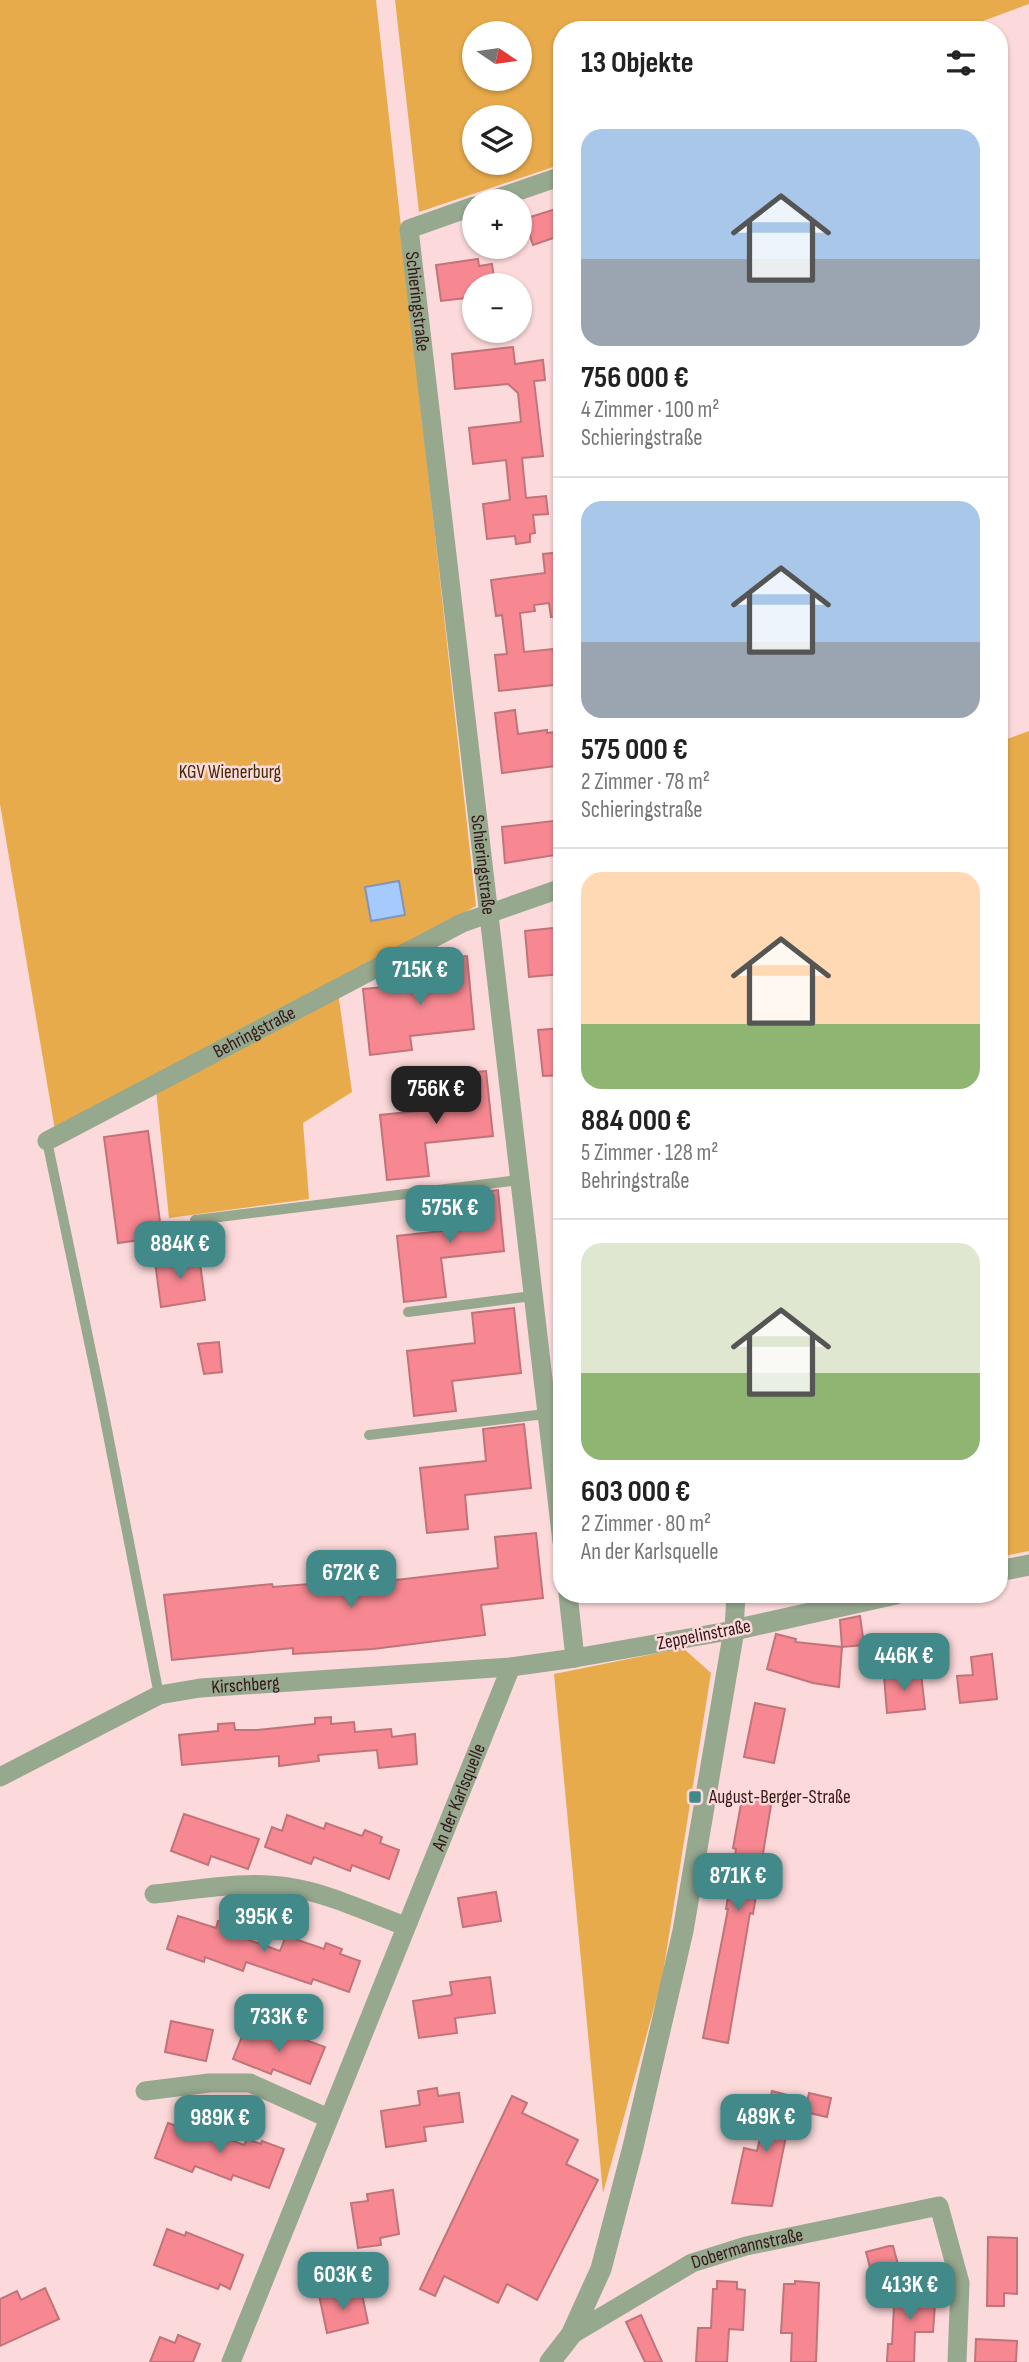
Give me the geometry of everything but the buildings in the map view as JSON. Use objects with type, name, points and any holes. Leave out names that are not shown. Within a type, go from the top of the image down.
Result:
[{"type":"street","points":[[524,189],[553,179]]},
{"type":"street","name":"Schieringstraße","points":[[462,210],[410,229],[553,1474]]},
{"type":"street","points":[[489,914],[553,891]]},
{"type":"street","name":"Behringstraße","points":[[47,1141],[462,923],[489,914]]},
{"type":"street","points":[[1008,1569],[1029,1565]]},
{"type":"street","points":[[569,1603],[575,1658]]},
{"type":"street","points":[[550,2362],[571,2335],[601,2269],[633,2147],[683,1931],[734,1630],[736,1603]]},
{"type":"street","name":"Zeppelinstraße","points":[[511,1667],[734,1630],[855,1603]]},
{"type":"street","name":"Kirschberg","points":[[0,1777],[159,1695],[200,1688],[511,1667]]},
{"type":"street","name":"An der Karlsquelle","points":[[231,2362],[511,1667]]},
{"type":"street","points":[[155,1894],[246,1885],[288,1887],[335,1900],[405,1926]]},
{"type":"street","points":[[145,2091],[209,2083],[250,2083],[328,2118]]},
{"type":"street","name":"Dobermannstraße","points":[[571,2335],[692,2263],[746,2246],[939,2206],[960,2283],[957,2362]]},
{"type":"lane","points":[[47,1141],[159,1695]]},
{"type":"lane","points":[[195,1220],[519,1180]]},
{"type":"lane","points":[[408,1312],[532,1296]]},
{"type":"lane","points":[[369,1435],[545,1414]]},
{"type":"green space","name":"KGV Wienerburg","points":[[0,0],[376,0],[476,906],[337,985],[352,1092],[303,1123],[309,1199],[169,1218],[155,1079],[55,1130],[0,804]]},
{"type":"green space","points":[[395,0],[1029,0],[1029,4],[983,21],[553,21],[553,167],[532,174],[532,105],[462,105],[462,175],[529,175],[488,189],[462,189],[462,198],[419,212]]},
{"type":"green space","points":[[1029,731],[1029,1551],[1008,1555],[1008,739]]},
{"type":"green space","points":[[683,1648],[711,1673],[662,1979],[603,2193],[554,1674]]},
{"type":"water","points":[[399,881],[405,915],[371,921],[365,887]]},
{"type":"place","name":"August-Berger-Straße","points":[[695,1797]]}]
